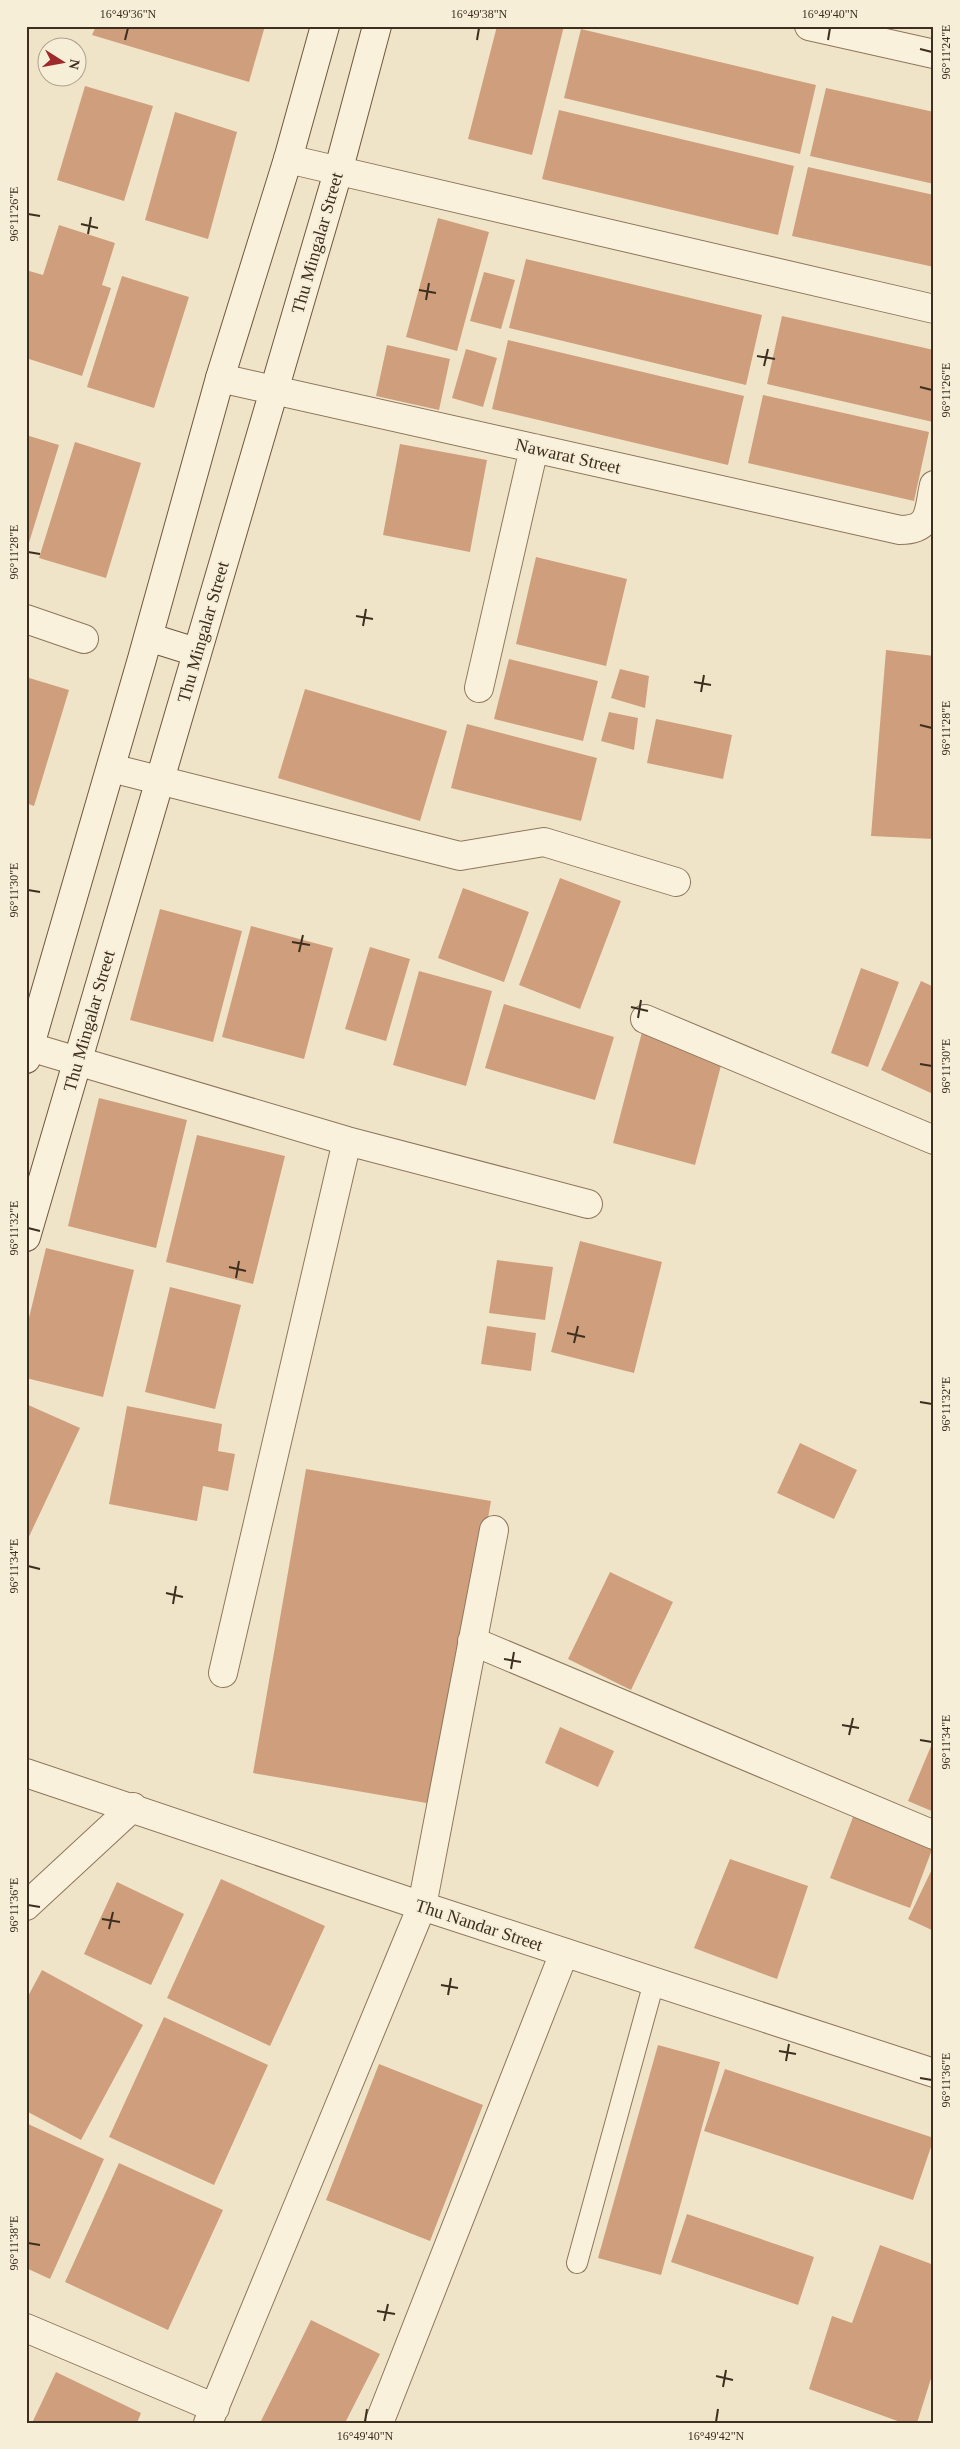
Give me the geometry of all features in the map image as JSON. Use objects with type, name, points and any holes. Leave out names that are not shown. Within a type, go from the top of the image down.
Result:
[{"type":"street","points":[[325,26],[288,159],[220,378],[111,768],[28,1053],[78,1060],[347,1140],[588,1204]]},
{"type":"street","name":"Thu Mingalar Street","points":[[26,1237],[338,172],[377,26]]},
{"type":"street","points":[[809,26],[934,54]]},
{"type":"street","points":[[288,159],[934,309]]},
{"type":"street","name":"Nawarat Street","points":[[220,378],[900,530],[915,530],[926,521],[934,485]]},
{"type":"street","points":[[479,688],[534,448]]},
{"type":"street","points":[[26,619],[84,639]]},
{"type":"street","points":[[148,637],[196,652]]},
{"type":"street","points":[[111,768],[460,856],[544,842],[676,882]]},
{"type":"street","points":[[645,1020],[934,1140]]},
{"type":"street","points":[[223,1673],[347,1140]]},
{"type":"street","points":[[26,2328],[212,2415],[422,1906],[494,1530]]},
{"type":"street","points":[[472,1641],[934,1835]]},
{"type":"street","name":"Thu Nandar Street","points":[[26,1772],[422,1906],[934,2073]]},
{"type":"street","points":[[26,1906],[133,1807]]},
{"type":"street","points":[[380,2423],[564,1953]]},
{"type":"lane","points":[[577,2262],[654,1982]]},
{"type":"building","points":[[96,26],[265,26],[249,82],[92,35]]},
{"type":"building","points":[[497,26],[564,26],[532,155],[468,139]]},
{"type":"building","points":[[581,29],[816,85],[800,154],[564,98]]},
{"type":"building","points":[[88,87],[153,106],[124,201],[57,180],[84,88]]},
{"type":"building","points":[[826,88],[934,112],[934,184],[810,156]]},
{"type":"building","points":[[559,110],[794,166],[778,235],[542,179]]},
{"type":"building","points":[[175,112],[237,132],[208,239],[145,220]]},
{"type":"building","points":[[808,167],[934,195],[934,267],[792,236]]},
{"type":"building","points":[[438,218],[489,232],[457,351],[406,337]]},
{"type":"building","points":[[59,225],[115,243],[102,285],[111,288],[82,376],[26,358],[26,270],[43,275]]},
{"type":"building","points":[[526,259],[762,315],[746,385],[509,328]]},
{"type":"building","points":[[484,272],[515,280],[501,329],[470,321]]},
{"type":"building","points":[[122,276],[189,297],[154,408],[87,387]]},
{"type":"building","points":[[782,316],[934,350],[933,422],[767,384]]},
{"type":"building","points":[[508,340],[744,396],[728,465],[492,409]]},
{"type":"building","points":[[387,345],[450,359],[439,410],[376,396]]},
{"type":"building","points":[[466,349],[497,358],[483,407],[452,398]]},
{"type":"building","points":[[763,395],[929,432],[914,501],[748,463]]},
{"type":"building","points":[[26,435],[59,445],[28,546],[26,545]]},
{"type":"building","points":[[75,442],[141,463],[106,578],[39,558]]},
{"type":"building","points":[[400,444],[487,460],[470,552],[383,535]]},
{"type":"building","points":[[536,557],[627,579],[606,666],[516,644]]},
{"type":"building","points":[[886,650],[934,656],[934,839],[871,836]]},
{"type":"building","points":[[509,659],[598,681],[583,741],[494,719]]},
{"type":"building","points":[[620,669],[649,676],[645,708],[611,698]]},
{"type":"building","points":[[26,677],[69,690],[34,806],[26,803]]},
{"type":"building","points":[[305,689],[447,731],[420,821],[278,778]]},
{"type":"building","points":[[609,712],[638,718],[634,750],[601,741]]},
{"type":"building","points":[[656,719],[732,735],[723,779],[647,763]]},
{"type":"building","points":[[467,724],[597,758],[581,821],[451,788]]},
{"type":"building","points":[[560,878],[621,901],[580,1009],[519,985]]},
{"type":"building","points":[[463,888],[529,912],[504,982],[438,958]]},
{"type":"building","points":[[160,909],[242,931],[213,1042],[130,1020]]},
{"type":"building","points":[[251,926],[333,948],[304,1059],[222,1037]]},
{"type":"building","points":[[370,947],[410,959],[386,1041],[345,1029]]},
{"type":"building","points":[[861,968],[899,982],[868,1067],[831,1053]]},
{"type":"building","points":[[419,971],[492,991],[466,1086],[393,1065]]},
{"type":"building","points":[[921,981],[934,987],[933,1094],[881,1070]]},
{"type":"building","points":[[504,1004],[614,1037],[595,1100],[485,1068]]},
{"type":"building","points":[[642,1032],[724,1054],[695,1165],[613,1143]]},
{"type":"building","points":[[99,1098],[187,1120],[156,1248],[68,1226]]},
{"type":"building","points":[[197,1135],[285,1156],[253,1284],[166,1262]]},
{"type":"building","points":[[580,1241],[662,1262],[634,1373],[551,1352]]},
{"type":"building","points":[[46,1248],[134,1270],[103,1397],[26,1378],[26,1330]]},
{"type":"building","points":[[497,1260],[553,1267],[545,1320],[489,1313]]},
{"type":"building","points":[[170,1287],[241,1305],[215,1409],[145,1392]]},
{"type":"building","points":[[487,1326],[536,1333],[531,1371],[481,1364]]},
{"type":"building","points":[[26,1404],[80,1428],[26,1543]]},
{"type":"building","points":[[127,1406],[222,1424],[218,1451],[235,1454],[228,1491],[203,1486],[197,1521],[109,1504]]},
{"type":"building","points":[[800,1443],[857,1470],[834,1519],[777,1493]]},
{"type":"building","points":[[306,1469],[491,1501],[438,1805],[253,1773]]},
{"type":"building","points":[[610,1572],[673,1602],[631,1690],[568,1659]]},
{"type":"building","points":[[560,1727],[614,1751],[598,1787],[545,1763]]},
{"type":"building","points":[[934,1739],[934,1812],[908,1801]]},
{"type":"building","points":[[853,1817],[933,1847],[910,1908],[830,1878]]},
{"type":"building","points":[[730,1859],[808,1886],[777,1979],[694,1948]]},
{"type":"building","points":[[934,1865],[934,1931],[908,1919]]},
{"type":"building","points":[[221,1879],[325,1926],[270,2046],[167,1998]]},
{"type":"building","points":[[117,1882],[184,1914],[151,1985],[84,1954]]},
{"type":"building","points":[[42,1970],[143,2025],[81,2140],[26,2111],[26,2000]]},
{"type":"building","points":[[164,2017],[268,2065],[214,2185],[109,2137]]},
{"type":"building","points":[[658,2045],[720,2062],[661,2275],[598,2258]]},
{"type":"building","points":[[379,2064],[483,2105],[430,2241],[326,2200]]},
{"type":"building","points":[[725,2069],[934,2138],[913,2200],[704,2131]]},
{"type":"building","points":[[26,2123],[104,2159],[50,2279],[26,2268]]},
{"type":"building","points":[[119,2163],[223,2210],[168,2330],[65,2282]]},
{"type":"building","points":[[687,2214],[814,2257],[798,2305],[671,2262]]},
{"type":"building","points":[[880,2245],[934,2265],[934,2369],[917,2423],[903,2423],[809,2389],[832,2316],[852,2323]]},
{"type":"building","points":[[311,2320],[380,2354],[345,2423],[260,2423]]},
{"type":"building","points":[[56,2372],[141,2413],[137,2423],[32,2423]]}]
